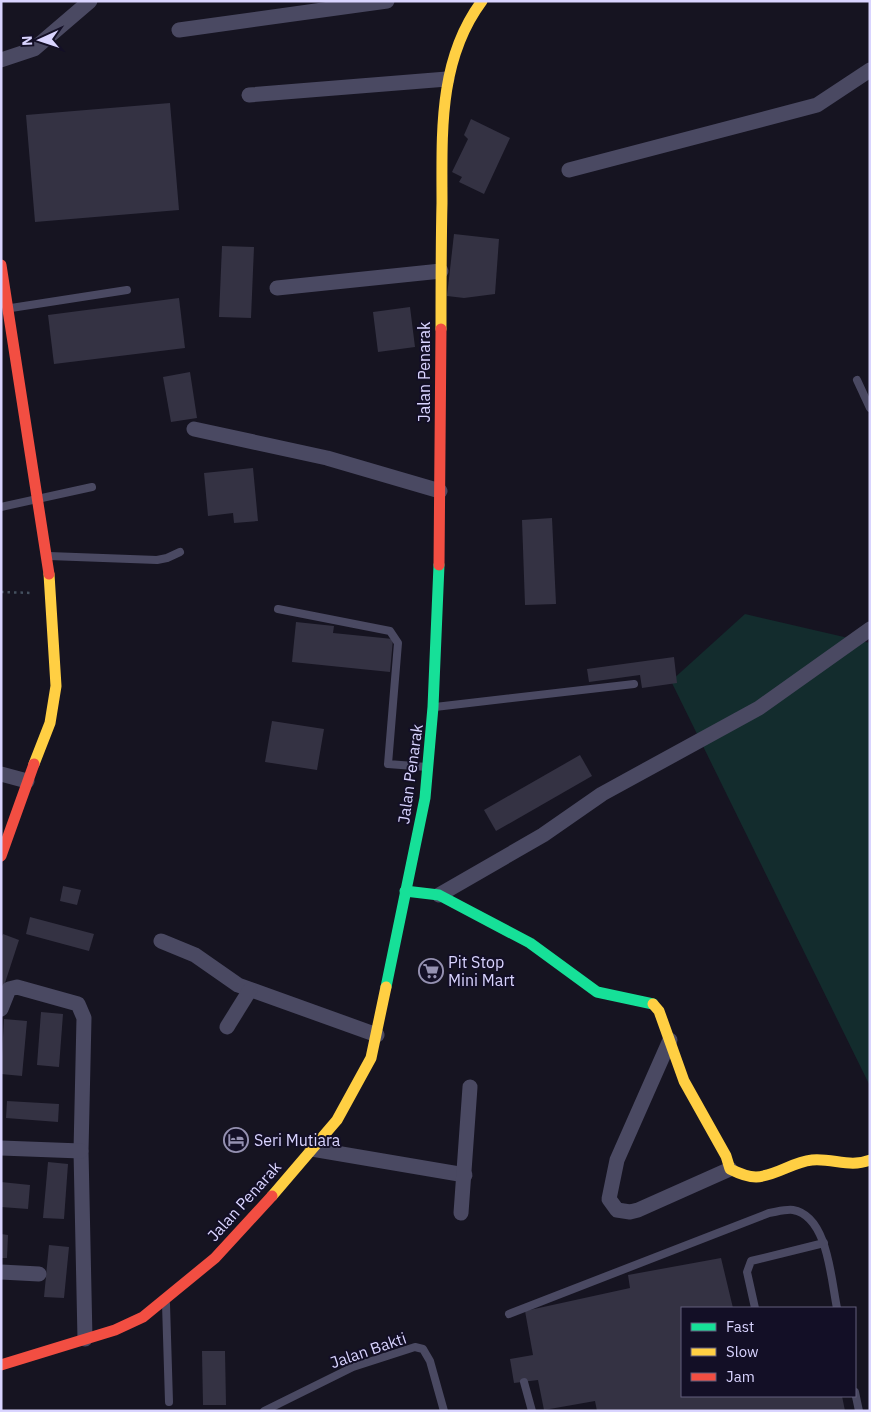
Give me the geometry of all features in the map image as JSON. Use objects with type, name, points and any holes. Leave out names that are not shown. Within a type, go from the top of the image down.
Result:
[{"type":"street","points":[[1,60],[34,49],[90,1]]},
{"type":"street","points":[[179,30],[387,1]]},
{"type":"street","name":"Jalan Penarak","points":[[1,1365],[122,1326],[142,1317],[166,1300],[215,1258],[250,1221],[312,1149],[336,1120],[371,1058],[426,798],[435,707],[440,607],[442,133],[447,79],[456,43],[472,13],[482,1]]},
{"type":"street","points":[[568,170],[817,105],[870,70]]},
{"type":"street","points":[[250,95],[447,79]]},
{"type":"street","points":[[1,265],[48,556],[55,704],[50,726],[27,782],[1,856]]},
{"type":"street","points":[[277,288],[441,271]]},
{"type":"street","points":[[194,429],[327,458],[440,491]]},
{"type":"street","points":[[439,895],[543,834],[602,794],[759,708],[870,629]]},
{"type":"street","points":[[1,774],[27,782]]},
{"type":"street","points":[[405,891],[439,895],[530,943],[574,978],[597,992],[652,1002],[659,1011],[684,1081],[726,1156],[730,1169],[743,1177],[762,1177],[779,1172],[802,1161],[817,1159],[857,1165],[870,1160]]},
{"type":"street","points":[[161,941],[195,955],[238,985],[376,1035]]},
{"type":"street","points":[[1,1009],[10,989],[13,987],[59,997],[78,1004],[82,1010],[84,1018],[81,1151],[85,1339]]},
{"type":"street","points":[[227,1027],[250,990]]},
{"type":"street","points":[[670,1040],[617,1160],[609,1200],[617,1210],[638,1210],[730,1169]]},
{"type":"street","points":[[461,1213],[470,1087]]},
{"type":"street","points":[[1,1148],[81,1151]]},
{"type":"street","points":[[312,1149],[465,1175]]},
{"type":"street","points":[[1,1272],[39,1274]]},
{"type":"lane","points":[[8,309],[127,290]]},
{"type":"lane","points":[[857,380],[870,408]]},
{"type":"lane","points":[[1,507],[40,500],[92,486]]},
{"type":"lane","points":[[48,556],[157,560],[180,552]]},
{"type":"lane","points":[[278,609],[390,631],[398,643],[388,764],[429,767]]},
{"type":"lane","points":[[435,707],[634,684]]},
{"type":"lane","points":[[508,1314],[769,1213],[792,1210],[805,1215],[815,1224],[824,1243],[837,1307]]},
{"type":"lane","points":[[755,1307],[747,1272],[751,1261],[824,1243]]},
{"type":"lane","points":[[166,1300],[169,1402]]},
{"type":"lane","name":"Jalan Bakti","points":[[264,1411],[353,1367],[415,1347],[423,1349],[430,1361],[444,1411]]},
{"type":"lane","points":[[524,1382],[532,1411]]},
{"type":"lane","points":[[856,1397],[859,1411]]},
{"type":"path","points":[[1,592],[49,593]]},
{"type":"green space","points":[[745,614],[870,643],[870,1086],[671,681]]},
{"type":"building","points":[[170,103],[179,210],[35,222],[26,115]]},
{"type":"building","points":[[471,119],[510,138],[484,194],[459,182],[462,177],[452,172],[468,139],[464,135]]},
{"type":"building","points":[[454,234],[499,239],[495,294],[464,298],[447,296]]},
{"type":"building","points":[[222,246],[254,247],[251,318],[219,317]]},
{"type":"building","points":[[179,298],[185,348],[54,364],[48,315]]},
{"type":"building","points":[[410,307],[415,347],[378,352],[373,312]]},
{"type":"building","points":[[190,372],[197,418],[171,422],[163,377]]},
{"type":"building","points":[[253,468],[258,521],[234,523],[233,513],[208,516],[204,473]]},
{"type":"building","points":[[552,518],[556,604],[525,605],[522,520]]},
{"type":"building","points":[[296,622],[334,626],[333,633],[393,639],[390,672],[292,662]]},
{"type":"building","points":[[674,657],[677,683],[642,688],[640,675],[589,682],[587,669]]},
{"type":"building","points":[[272,721],[324,729],[317,770],[265,762]]},
{"type":"building","points":[[580,755],[592,776],[496,831],[484,810]]},
{"type":"building","points":[[63,886],[81,890],[77,905],[60,901]]},
{"type":"building","points":[[30,917],[94,934],[89,951],[26,934]]},
{"type":"building","points":[[3,934],[19,940],[2,992],[1,938]]},
{"type":"building","points":[[41,1012],[63,1014],[59,1067],[37,1065]]},
{"type":"building","points":[[4,1019],[27,1021],[22,1076],[1,1074]]},
{"type":"building","points":[[7,1101],[59,1104],[58,1122],[6,1118]]},
{"type":"building","points":[[48,1162],[68,1164],[64,1219],[43,1218]]},
{"type":"building","points":[[1,1182],[30,1185],[28,1209],[1,1207]]},
{"type":"building","points":[[1,1234],[8,1235],[7,1258],[1,1258]]},
{"type":"building","points":[[49,1245],[69,1247],[64,1298],[44,1297]]},
{"type":"building","points":[[721,1258],[733,1307],[681,1307],[681,1397],[842,1397],[845,1411],[597,1411],[595,1401],[544,1410],[538,1380],[514,1383],[510,1359],[533,1355],[525,1311],[630,1288],[628,1275]]},
{"type":"building","points":[[202,1351],[225,1351],[226,1405],[203,1405]]},
{"type":"traffic: fast","points":[[386,987],[425,798],[433,707],[439,565]]},
{"type":"traffic: fast","points":[[405,891],[439,895],[530,943],[597,992],[653,1004]]},
{"type":"traffic: slow","points":[[441,329],[442,150],[446,98],[450,72],[457,48],[468,24],[482,1]]},
{"type":"traffic: slow","points":[[34,764],[50,723],[56,686],[49,574]]},
{"type":"traffic: slow","points":[[272,1196],[337,1120],[371,1058],[386,987]]},
{"type":"traffic: slow","points":[[653,1004],[659,1011],[684,1081],[726,1156],[730,1169],[746,1176],[756,1177],[805,1161],[827,1160],[855,1163],[870,1160]]},
{"type":"traffic: jam","points":[[1,265],[49,574]]},
{"type":"traffic: jam","points":[[439,565],[441,329]]},
{"type":"traffic: jam","points":[[1,856],[34,764]]},
{"type":"traffic: jam","points":[[1,1365],[115,1330],[143,1317],[215,1258],[272,1196]]},
{"type":"place","name":"Pit Stop Mini Mart","points":[[431,971]]},
{"type":"place","name":"Seri Mutiara","points":[[236,1140]]}]
